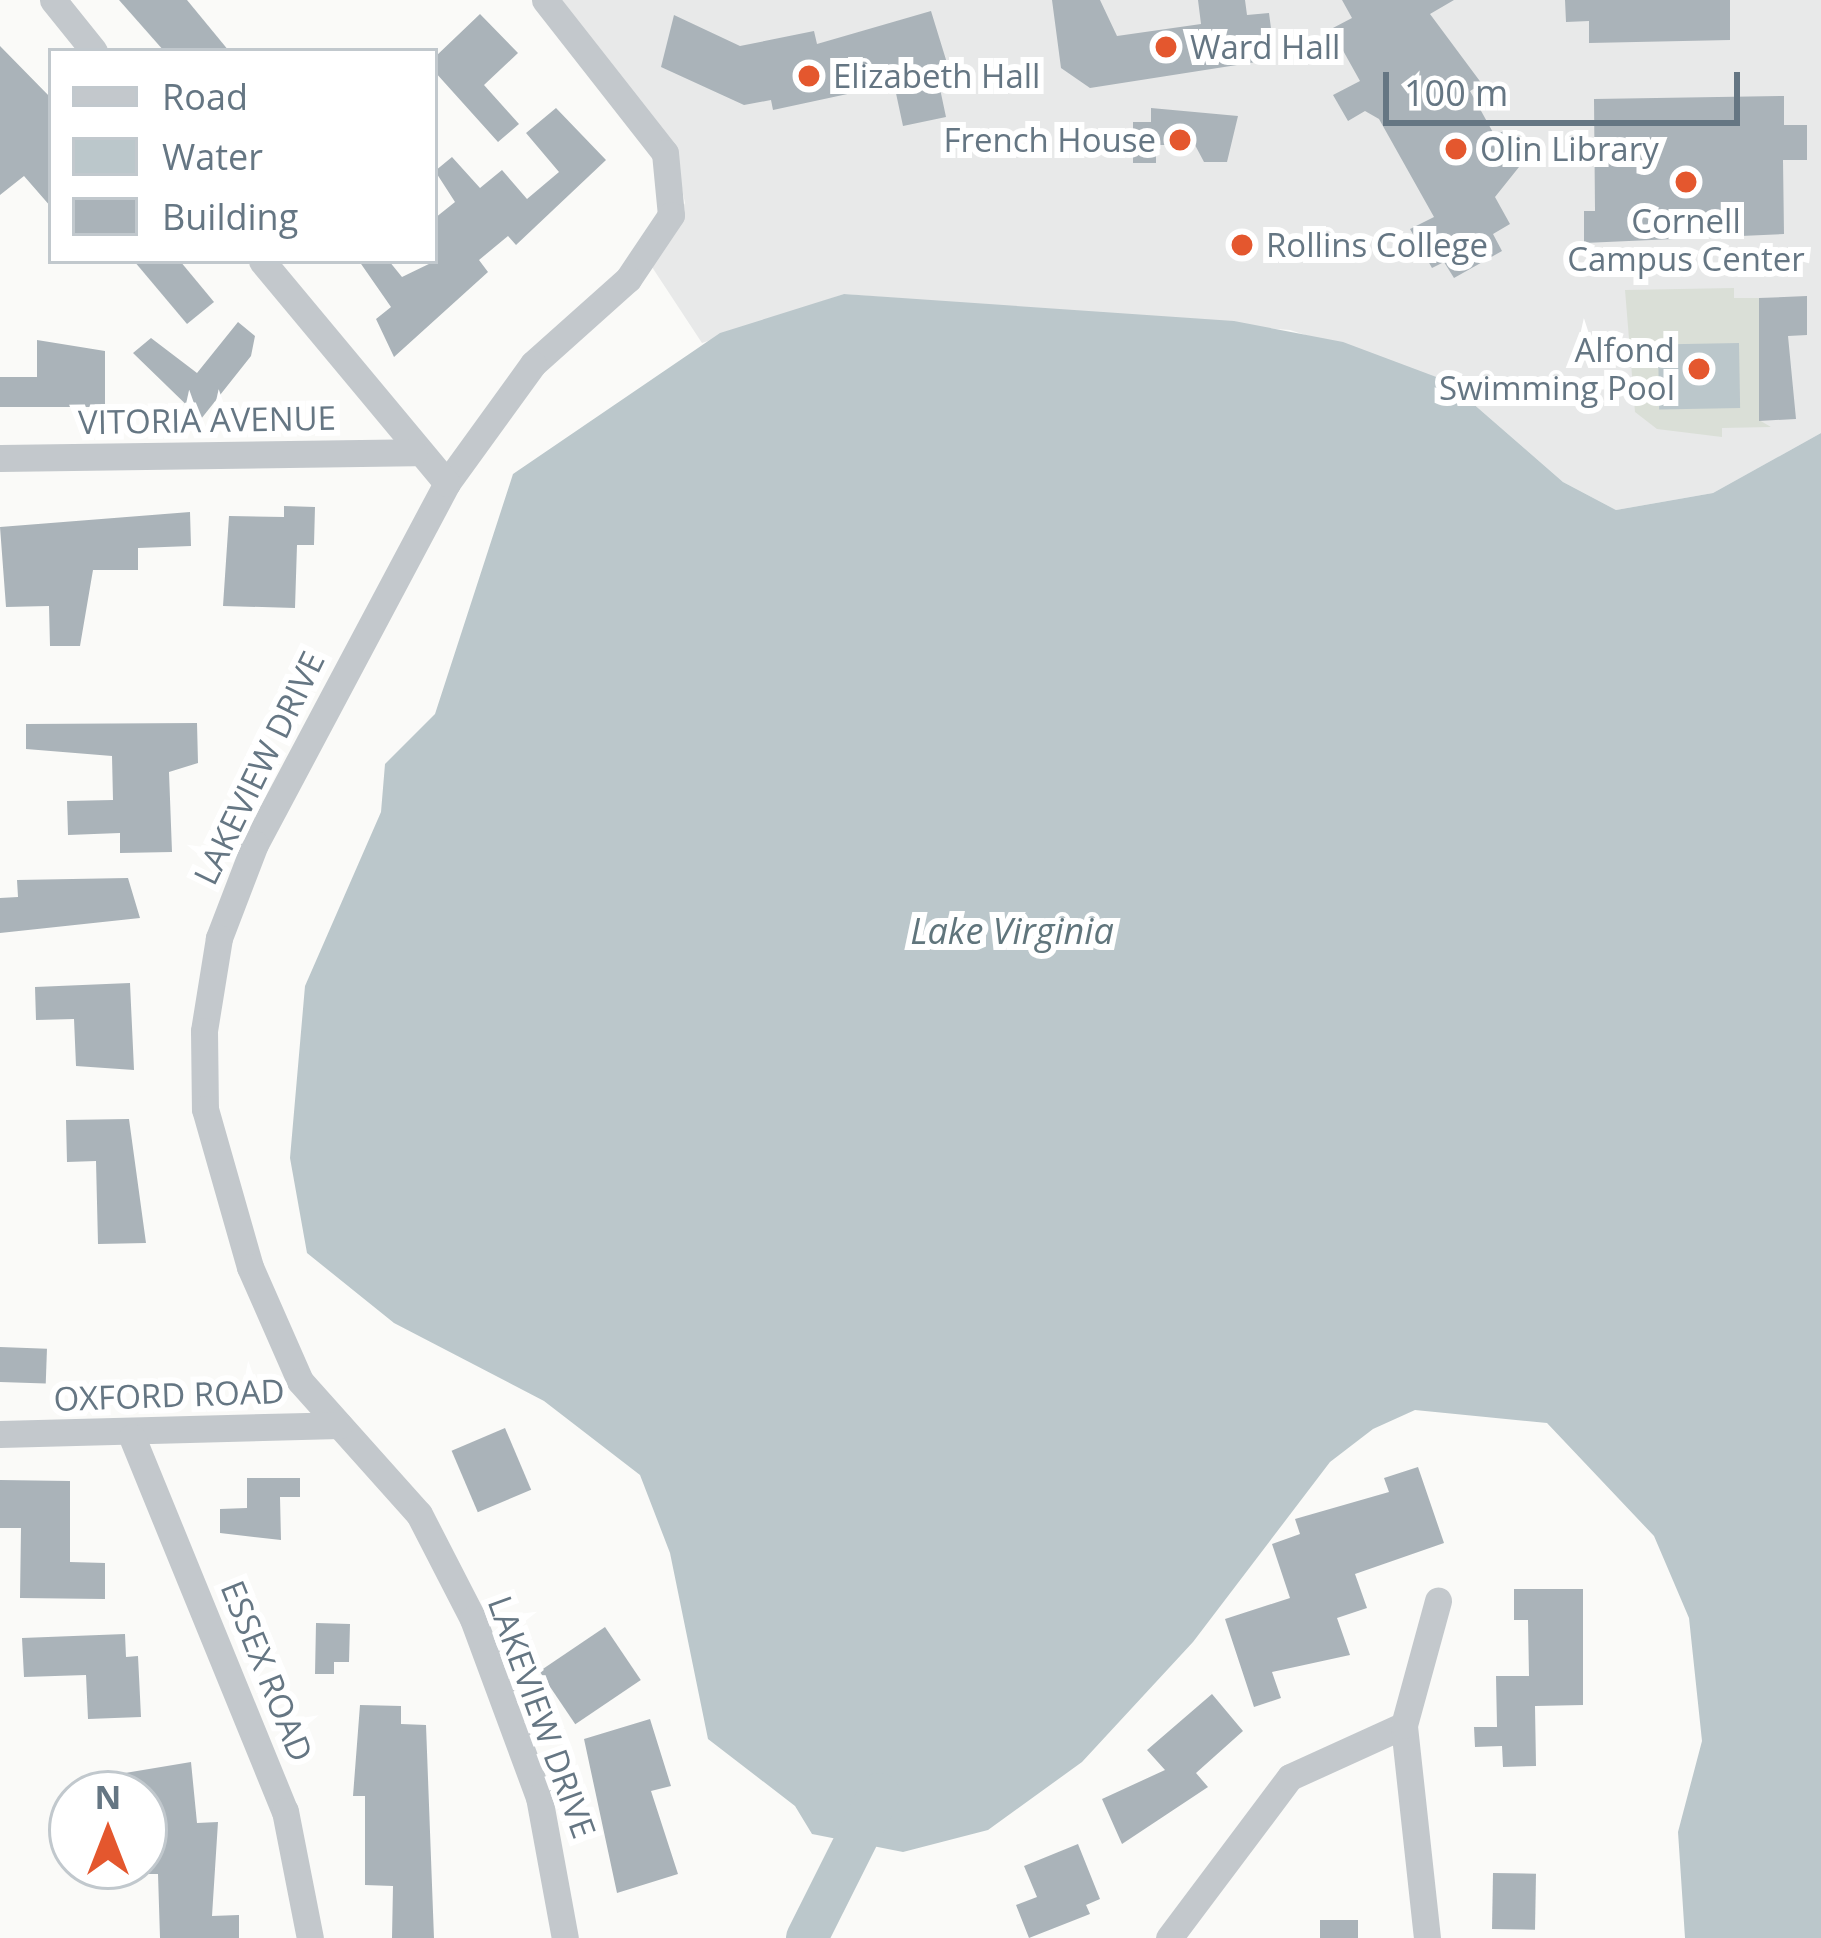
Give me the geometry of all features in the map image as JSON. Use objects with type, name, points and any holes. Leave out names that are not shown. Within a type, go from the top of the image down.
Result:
[{"type":"street","points":[[53,0],[92,48]]},
{"type":"street","name":"LAKEVIEW DRIVE","points":[[544,0],[665,153],[671,215],[628,279],[533,364],[447,483],[255,844],[219,938],[204,1031],[220,1182],[300,1381],[419,1514],[473,1619],[539,1797],[565,1938]]},
{"type":"street","points":[[264,264],[415,452],[447,483]]},
{"type":"street","name":"VITORIA AVENUE","points":[[0,458],[415,452]]},
{"type":"street","name":"OXFORD ROAD","points":[[0,1435],[132,1437],[340,1425]]},
{"type":"street","name":"ESSEX ROAD","points":[[132,1437],[285,1811],[310,1938]]},
{"type":"street","points":[[1427,1938],[1404,1725],[1438,1600]]},
{"type":"street","points":[[1168,1938],[1290,1777],[1404,1725]]},
{"type":"shaded area","name":"Rollins College","points":[[555,0],[1821,0],[1821,433],[1713,493],[1616,510],[1563,482],[1447,381],[1290,330],[844,294],[702,343],[650,264],[685,203],[674,151]]},
{"type":"shaded area","name":"Alfond Swimming Pool","points":[[1734,288],[1734,298],[1759,298],[1759,420],[1771,427],[1722,428],[1722,437],[1657,429],[1635,412],[1625,290]]},
{"type":"water","name":"Lake Virginia","points":[[844,294],[1234,321],[1343,342],[1447,381],[1563,482],[1616,510],[1713,493],[1821,433],[1821,1938],[1685,1938],[1678,1832],[1702,1741],[1689,1618],[1654,1536],[1547,1423],[1415,1410],[1373,1429],[1330,1462],[1193,1642],[1082,1762],[988,1830],[903,1852],[812,1834],[795,1806],[708,1739],[670,1553],[640,1475],[544,1401],[394,1323],[307,1253],[290,1158],[305,986],[381,812],[385,764],[435,714],[513,474],[720,333]]},
{"type":"water","name":"Alfond Swimming Pool","points":[[1739,343],[1740,408],[1659,409],[1658,344]]},
{"type":"building","points":[[119,0],[187,0],[227,48],[161,48]]},
{"type":"building","name":"Ward Hall","points":[[1052,0],[1100,0],[1117,36],[1201,24],[1198,0],[1245,0],[1247,15],[1269,13],[1275,59],[1090,88],[1061,68]]},
{"type":"building","name":"Olin Library","points":[[1342,0],[1454,0],[1430,14],[1482,84],[1470,91],[1495,136],[1505,130],[1523,162],[1495,197],[1510,224],[1493,234],[1502,251],[1454,278],[1444,262],[1432,268],[1410,229],[1434,217],[1379,119],[1365,111],[1348,121],[1333,95],[1360,81],[1331,29],[1352,18]]},
{"type":"building","points":[[1565,0],[1730,0],[1730,40],[1589,43],[1589,21],[1566,22]]},
{"type":"building","name":"Elizabeth Hall","points":[[931,11],[947,63],[935,65],[946,117],[903,126],[894,84],[773,110],[771,100],[744,105],[661,67],[674,15],[740,46],[814,31],[817,44]]},
{"type":"building","points":[[480,14],[518,53],[484,85],[519,124],[498,142],[438,75],[438,54]]},
{"type":"building","points":[[0,46],[48,95],[48,204],[24,176],[0,195]]},
{"type":"building","name":"Cornell Campus Center","points":[[1784,96],[1784,125],[1807,125],[1807,160],[1783,160],[1784,234],[1584,243],[1584,211],[1595,211],[1594,99]]},
{"type":"building","points":[[556,108],[606,160],[516,245],[508,236],[479,260],[488,272],[394,357],[376,319],[391,307],[361,264],[391,264],[402,277],[438,264],[438,216],[455,202],[438,169],[452,157],[480,188],[502,170],[527,199],[559,172],[526,133]]},
{"type":"building","name":"French House","points":[[1151,108],[1238,116],[1227,162],[1204,162],[1195,145],[1156,145],[1156,163],[1133,163],[1133,122],[1151,122]]},
{"type":"building","points":[[137,264],[182,264],[214,302],[187,324]]},
{"type":"building","points":[[1807,296],[1807,335],[1788,336],[1796,419],[1759,421],[1759,298]]},
{"type":"building","points":[[238,322],[255,336],[251,356],[201,419],[133,353],[151,338],[197,373]]},
{"type":"building","points":[[37,340],[105,351],[105,407],[0,407],[0,377],[37,377]]},
{"type":"building","points":[[284,506],[315,507],[314,545],[297,545],[295,608],[223,606],[229,516],[284,517]]},
{"type":"building","points":[[190,512],[191,546],[138,548],[138,570],[93,570],[80,646],[50,646],[49,606],[6,607],[0,527]]},
{"type":"building","points":[[197,723],[198,763],[169,772],[172,852],[120,853],[120,833],[68,835],[67,801],[113,800],[112,756],[26,749],[26,724]]},
{"type":"building","points":[[128,878],[140,918],[0,933],[0,898],[18,897],[17,880]]},
{"type":"building","points":[[130,983],[134,1070],[76,1066],[74,1019],[36,1020],[35,987]]},
{"type":"building","points":[[129,1119],[146,1243],[98,1244],[96,1161],[67,1162],[66,1120]]},
{"type":"building","points":[[0,1347],[47,1349],[46,1384],[0,1382]]},
{"type":"building","points":[[505,1428],[531,1490],[478,1512],[452,1451]]},
{"type":"building","points":[[1418,1467],[1444,1543],[1355,1574],[1367,1608],[1337,1618],[1350,1655],[1272,1672],[1281,1698],[1254,1707],[1225,1619],[1290,1598],[1272,1544],[1300,1534],[1295,1519],[1389,1492],[1384,1478]]},
{"type":"building","points":[[247,1478],[300,1478],[300,1497],[280,1497],[281,1540],[220,1533],[220,1509],[247,1508]]},
{"type":"building","points":[[0,1480],[70,1481],[70,1562],[105,1563],[105,1599],[20,1598],[21,1528],[0,1528]]},
{"type":"building","points":[[1514,1589],[1583,1589],[1583,1705],[1535,1706],[1536,1766],[1503,1767],[1502,1746],[1475,1747],[1474,1727],[1497,1727],[1496,1676],[1529,1676],[1528,1620],[1514,1620]]},
{"type":"building","points":[[316,1623],[350,1624],[349,1662],[334,1662],[334,1674],[315,1674]]},
{"type":"building","points":[[605,1627],[641,1680],[575,1724],[540,1671]]},
{"type":"building","points":[[125,1634],[126,1657],[138,1656],[141,1717],[88,1719],[86,1675],[24,1677],[22,1638]]},
{"type":"building","points":[[1212,1694],[1243,1731],[1196,1773],[1208,1787],[1122,1844],[1102,1799],[1165,1770],[1147,1750]]},
{"type":"building","points":[[360,1705],[401,1706],[401,1724],[426,1725],[434,1938],[392,1938],[393,1886],[365,1885],[365,1796],[353,1796]]},
{"type":"building","points":[[650,1719],[671,1786],[651,1791],[678,1874],[617,1893],[584,1739]]},
{"type":"building","points":[[191,1762],[197,1823],[218,1822],[212,1916],[239,1915],[239,1938],[160,1938],[158,1890],[168,1890],[168,1770],[143,1770]]},
{"type":"building","points":[[1078,1844],[1100,1899],[1086,1905],[1090,1914],[1029,1938],[1016,1905],[1037,1897],[1024,1866]]},
{"type":"building","points":[[1493,1873],[1536,1874],[1535,1930],[1492,1929]]},
{"type":"building","points":[[1320,1920],[1358,1920],[1358,1938],[1320,1938]]},
{"type":"waterway","points":[[807,1938],[879,1794]]},
{"type":"place","name":"Ward Hall","points":[[1166,47]]},
{"type":"place","name":"Elizabeth Hall","points":[[809,76]]},
{"type":"place","name":"French House","points":[[1180,140]]},
{"type":"place","name":"Olin Library","points":[[1456,149]]},
{"type":"place","name":"Cornell Campus Center","points":[[1686,182]]},
{"type":"place","name":"Rollins College","points":[[1242,245]]},
{"type":"place","name":"Alfond Swimming Pool","points":[[1699,369]]}]
